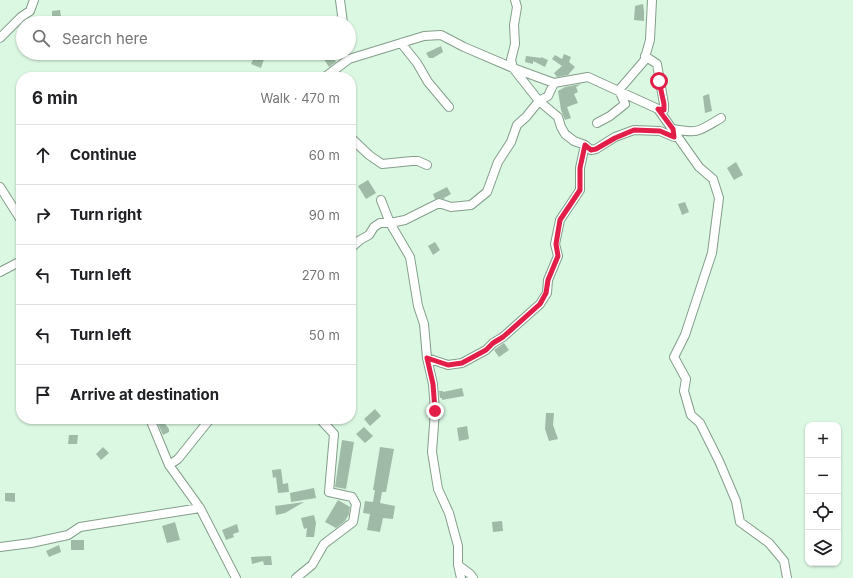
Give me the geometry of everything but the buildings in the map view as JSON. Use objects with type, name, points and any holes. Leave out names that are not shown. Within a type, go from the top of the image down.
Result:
[{"type":"street","points":[[21,16],[30,11],[34,0]]},
{"type":"street","points":[[340,0],[342,16]]},
{"type":"street","points":[[515,0],[517,7],[514,25],[515,44],[511,60],[513,68],[539,100],[558,117],[565,134],[574,141],[585,145],[591,150],[596,149],[615,138],[634,130],[660,131],[674,137],[673,129]]},
{"type":"street","points":[[619,90],[644,60],[650,35],[652,0]]},
{"type":"street","points":[[0,38],[16,21]]},
{"type":"street","points":[[356,54],[424,36],[441,35],[464,47],[513,68],[554,83],[588,76],[658,109],[664,110],[657,64],[645,56]]},
{"type":"street","points":[[401,43],[417,63],[428,82],[449,107]]},
{"type":"street","points":[[330,72],[344,60]]},
{"type":"street","points":[[356,244],[369,235],[374,227],[380,223],[405,220],[440,203],[451,206],[470,205],[487,192],[498,162],[511,142],[517,125],[526,117],[539,100],[548,96],[554,83]]},
{"type":"street","points":[[597,123],[610,116],[625,104],[619,90]]},
{"type":"street","points":[[658,109],[699,167],[713,179],[719,198],[712,253],[685,335],[674,357],[686,379],[684,391],[691,415],[700,423],[719,461],[736,501],[740,522],[769,543],[784,561],[787,578]]},
{"type":"street","points":[[673,129],[689,132],[701,130],[721,118]]},
{"type":"street","points":[[356,143],[369,155],[382,164],[418,161],[427,165]]},
{"type":"street","points":[[427,358],[448,365],[462,363],[486,350],[540,304],[546,293],[548,280],[558,256],[556,244],[560,220],[580,190],[580,168],[585,145]]},
{"type":"street","points":[[0,187],[16,212]]},
{"type":"street","points":[[381,200],[390,222],[410,257],[418,306],[424,324],[427,358],[433,384],[435,411],[432,452],[438,489],[449,513],[458,546],[458,565],[462,578]]},
{"type":"street","points":[[0,272],[16,264]]},
{"type":"street","points":[[152,424],[169,465],[200,508],[236,578]]},
{"type":"street","points":[[169,465],[178,459],[206,424]]},
{"type":"street","points":[[296,578],[312,565],[324,544],[353,522],[356,504],[352,497],[329,492],[334,434],[325,424]]},
{"type":"street","points":[[0,546],[31,543],[68,535],[80,528],[200,508]]},
{"type":"street","points":[[458,565],[473,578]]},
{"type":"route","points":[[435,411],[433,384],[427,358],[448,365],[462,363],[486,350],[540,304],[546,293],[548,280],[558,256],[556,244],[560,220],[580,190],[580,168],[585,145],[591,150],[596,149],[615,138],[634,130],[660,131],[674,137],[673,129],[658,109],[664,110],[663,95],[659,81]]}]
